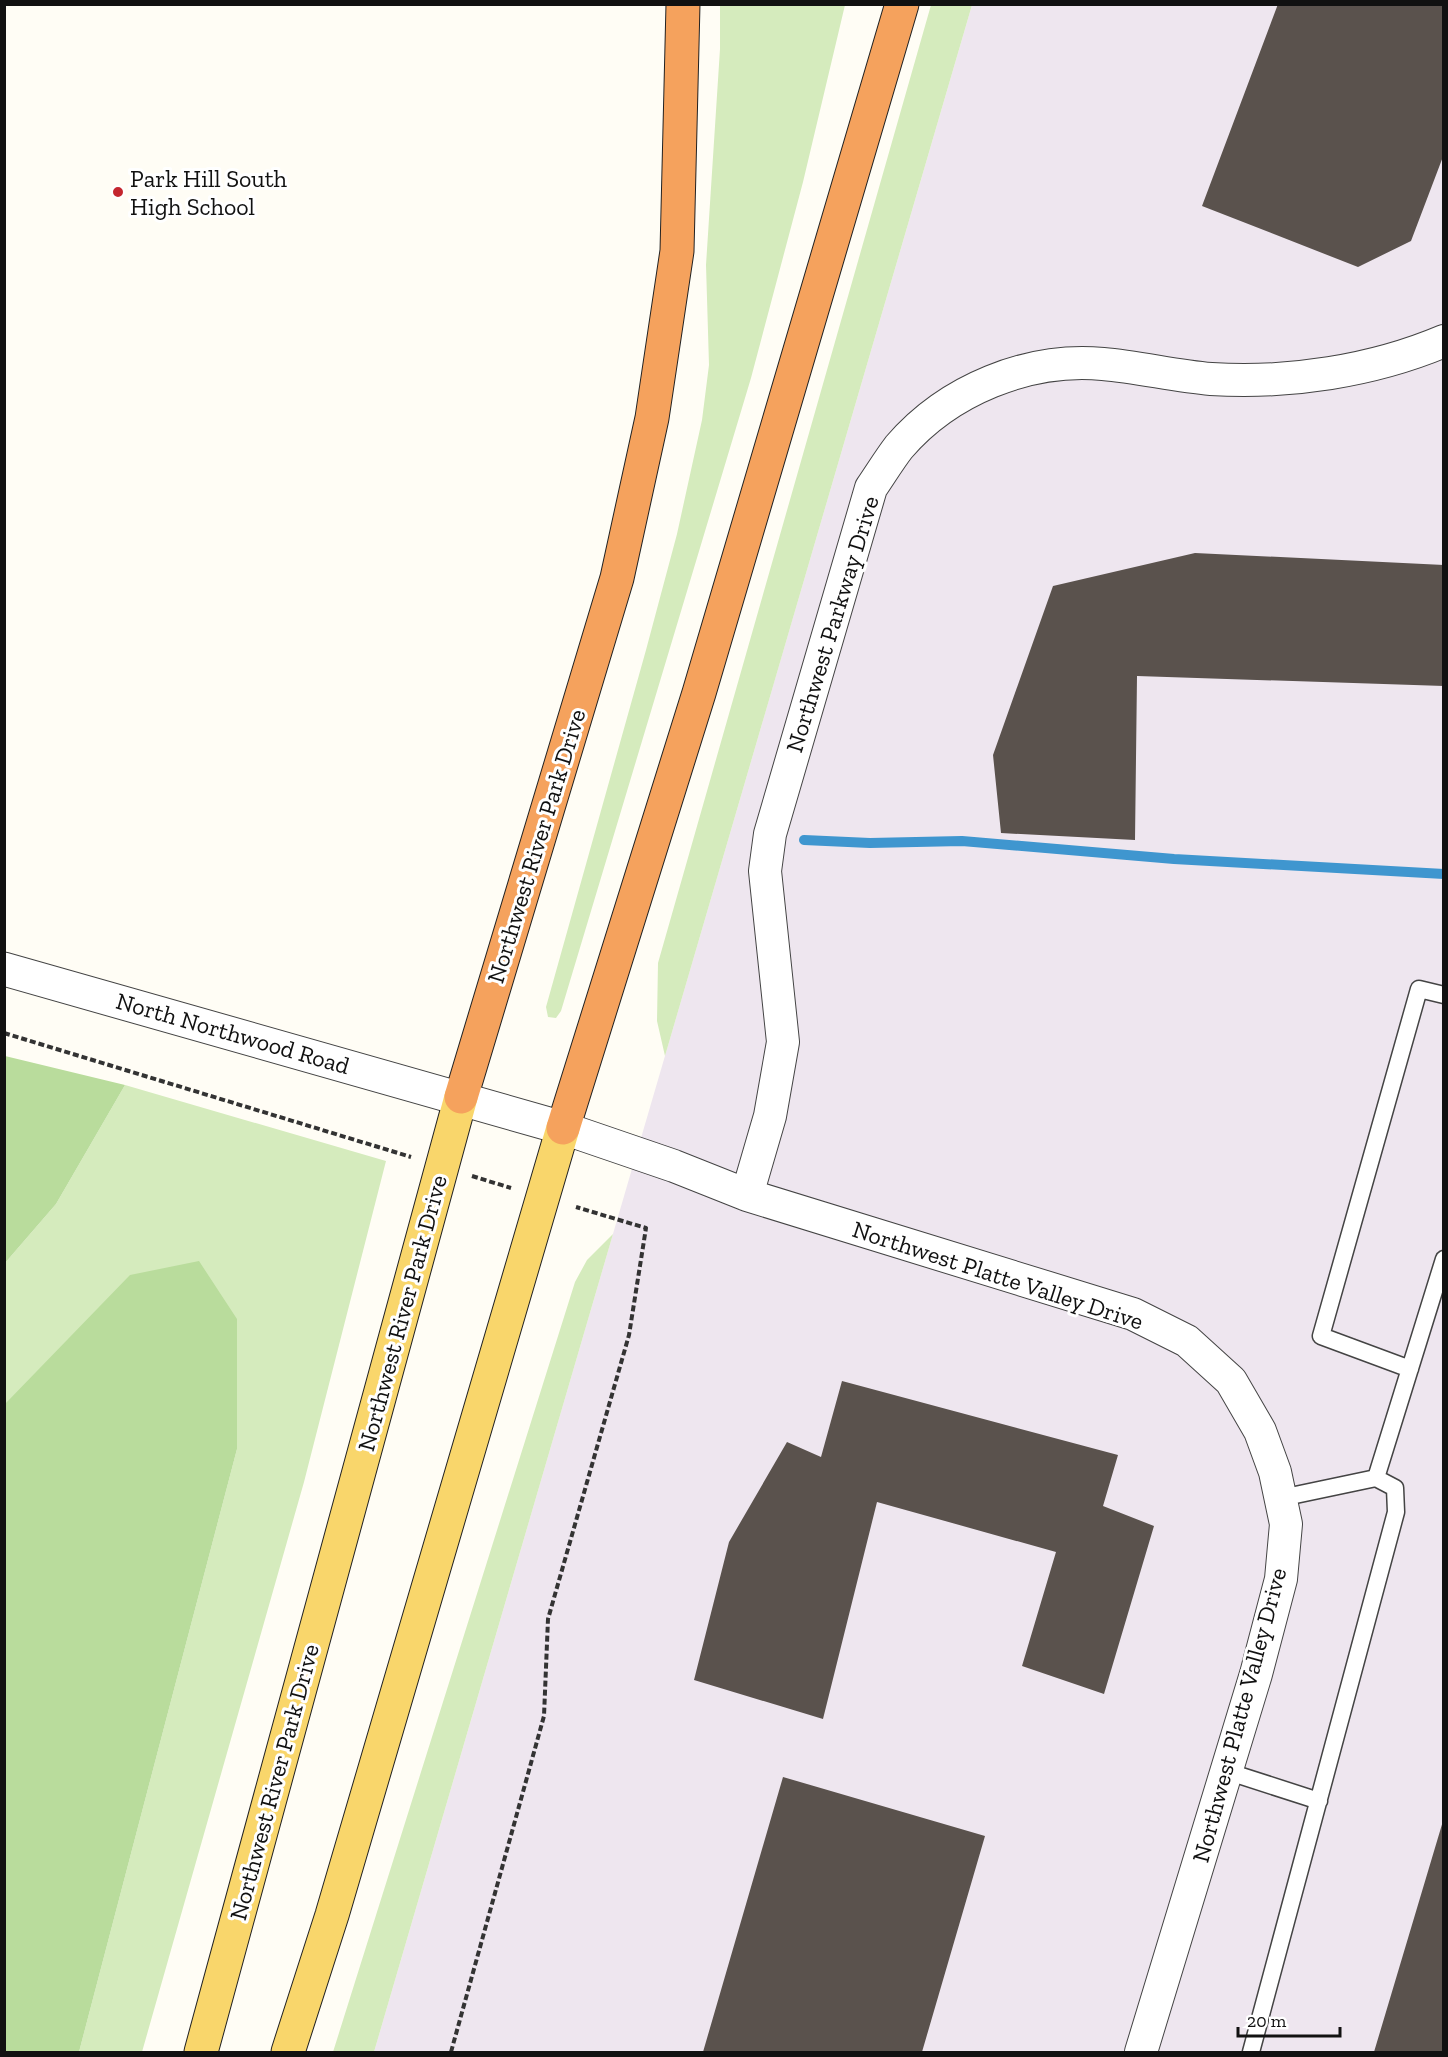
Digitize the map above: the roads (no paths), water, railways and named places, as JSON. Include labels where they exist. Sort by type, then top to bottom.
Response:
[{"type":"highway","name":"Northwest River Park Drive","points":[[461,1097],[617,578],[652,418],[677,251],[683,4]]},
{"type":"highway","points":[[871,105],[880,4]]},
{"type":"highway","points":[[563,1128],[699,693],[902,4]]},
{"type":"main road","name":"Northwest River Park Drive","points":[[201,2052],[461,1097]]},
{"type":"main road","points":[[288,2052],[335,1904],[563,1128]]},
{"type":"street","name":"Northwest Parkway Drive","points":[[747,1195],[770,1116],[783,1042],[765,871],[770,834],[871,488],[900,447],[936,413],[979,386],[1026,369],[1051,365],[1102,364],[1212,379],[1271,379],[1329,372],[1386,360],[1443,341]]},
{"type":"street","name":"North Northwood Road","points":[[4,969],[461,1097],[563,1128]]},
{"type":"street","name":"Northwest Platte Valley Drive","points":[[563,1128],[675,1166],[747,1195],[1133,1314],[1187,1341],[1231,1381],[1260,1431],[1281,1498],[1286,1524],[1281,1579],[1141,2052]]},
{"type":"lane","points":[[1410,1369],[1321,1336],[1419,989],[1443,995]]},
{"type":"lane","points":[[1376,1478],[1443,1259]]},
{"type":"lane","points":[[1251,2052],[1396,1512],[1395,1488],[1376,1478],[1281,1498]]},
{"type":"lane","points":[[1226,1771],[1319,1801]]},
{"type":"waterway","points":[[804,840],[870,843],[962,841],[1174,859],[1444,874]]},
{"type":"place","name":"Park Hill South High School","points":[[118,192]]}]
